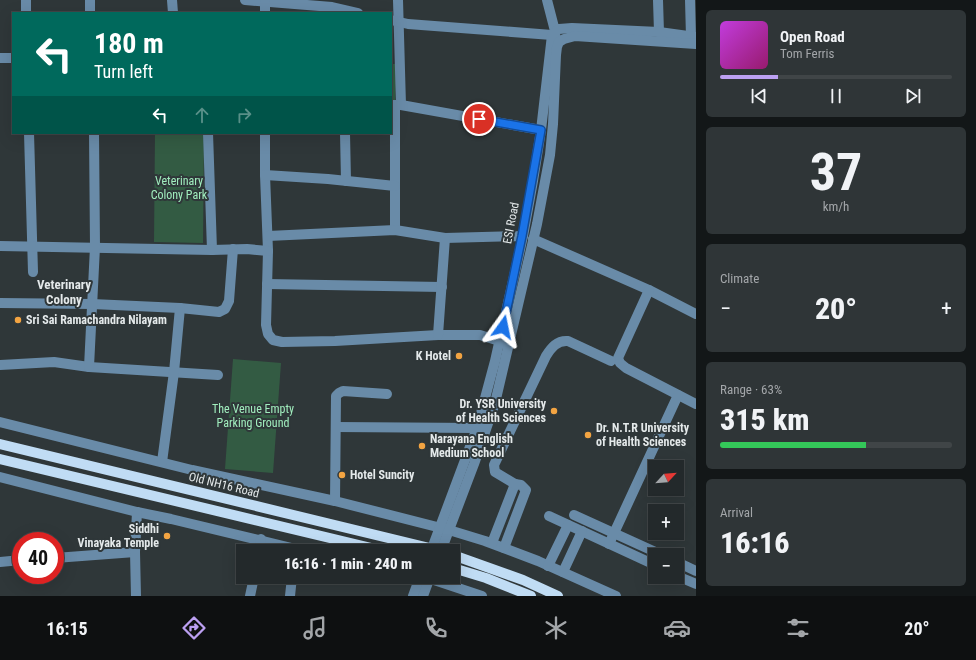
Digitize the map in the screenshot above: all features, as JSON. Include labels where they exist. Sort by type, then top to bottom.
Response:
[{"type":"main road","name":"Old NH16 Road","points":[[0,444],[412,544]]},
{"type":"main road","points":[[0,459],[355,544]]},
{"type":"main road","points":[[460,558],[523,580],[558,596]]},
{"type":"main road","points":[[460,570],[486,578],[531,596]]},
{"type":"street","points":[[26,0],[26,12]]},
{"type":"street","points":[[90,0],[90,12]]},
{"type":"street","points":[[172,0],[173,12]]},
{"type":"street","points":[[245,0],[332,7],[354,12]]},
{"type":"street","points":[[395,230],[395,21],[398,0]]},
{"type":"street","points":[[547,0],[556,36]]},
{"type":"street","points":[[658,0],[660,32]]},
{"type":"street","points":[[690,0],[694,39]]},
{"type":"street","points":[[265,12],[270,1]]},
{"type":"street","points":[[395,21],[408,24],[556,36],[564,39],[575,36],[694,39]]},
{"type":"street","points":[[556,36],[559,29],[572,28],[660,32],[694,39]]},
{"type":"street","name":"ESI Road","points":[[441,544],[450,530],[486,432],[495,403],[541,130],[550,44],[556,36]]},
{"type":"street","name":"ESI Road","points":[[438,544],[439,527],[477,428],[504,343],[533,239],[550,155],[553,124],[556,36]]},
{"type":"street","points":[[0,58],[12,58]]},
{"type":"street","points":[[396,105],[541,130]]},
{"type":"street","points":[[29,134],[33,272]]},
{"type":"street","points":[[88,367],[95,247],[94,134]]},
{"type":"street","points":[[208,134],[212,250]]},
{"type":"street","points":[[265,134],[265,176],[268,236],[266,324],[268,334],[274,340],[282,342],[334,341],[438,335],[480,335],[504,343]]},
{"type":"street","points":[[345,134],[346,181]]},
{"type":"street","points":[[265,176],[346,181],[395,186]]},
{"type":"street","points":[[268,236],[395,230],[445,238],[522,236]]},
{"type":"street","points":[[438,335],[445,238]]},
{"type":"street","points":[[533,239],[649,290],[696,314]]},
{"type":"street","points":[[0,246],[212,250],[247,249],[268,251]]},
{"type":"street","points":[[0,303],[92,304],[180,308],[219,312],[225,309],[229,301],[234,249]]},
{"type":"street","points":[[267,284],[442,287]]},
{"type":"street","points":[[649,290],[618,358],[620,363],[626,368],[696,404]]},
{"type":"street","points":[[162,462],[174,372],[180,308]]},
{"type":"street","points":[[504,548],[525,494],[524,487],[515,484],[497,474],[494,466],[550,350],[559,342],[568,341],[611,361]]},
{"type":"street","points":[[0,365],[54,362],[88,367],[218,375]]},
{"type":"street","points":[[336,502],[336,396],[339,393],[349,391],[387,394]]},
{"type":"street","points":[[609,544],[678,395]]},
{"type":"street","points":[[0,422],[192,470],[336,502],[450,530],[492,543],[563,572],[616,596]]},
{"type":"street","points":[[336,427],[477,428]]},
{"type":"street","points":[[0,477],[137,512],[275,544]]},
{"type":"street","points":[[492,543],[515,484]]},
{"type":"street","points":[[136,596],[135,552],[137,512]]},
{"type":"street","points":[[574,515],[648,549]]},
{"type":"street","points":[[549,516],[648,562]]},
{"type":"street","points":[[548,566],[568,525]]},
{"type":"street","points":[[563,572],[582,531]]},
{"type":"street","points":[[259,544],[260,540]]},
{"type":"street","points":[[64,557],[135,552]]},
{"type":"street","points":[[0,562],[12,561]]},
{"type":"street","points":[[684,565],[696,570]]},
{"type":"street","points":[[684,578],[696,582]]},
{"type":"street","points":[[250,596],[253,584]]},
{"type":"street","points":[[290,596],[291,584]]},
{"type":"street","points":[[413,596],[421,584]]},
{"type":"street","points":[[423,596],[425,584]]},
{"type":"street","points":[[447,584],[482,596]]},
{"type":"green space","points":[[392,64],[397,64],[395,103],[392,103]]},
{"type":"green space","name":"Veterinary Colony Park","points":[[155,134],[204,134],[203,243],[154,242]]},
{"type":"green space","name":"The Venue Empty Parking Ground","points":[[233,359],[281,363],[273,473],[225,469]]},
{"type":"place","name":"Sri Sai Ramachandra Nilayam","points":[[18,320]]},
{"type":"place","name":"K Hotel","points":[[459,356]]},
{"type":"place","name":"Dr. YSR University of Health Sciences","points":[[554,411]]},
{"type":"place","name":"Dr. N.T.R University of Health Sciences","points":[[588,435]]},
{"type":"place","name":"Narayana English Medium School","points":[[422,446]]},
{"type":"place","name":"Hotel Suncity","points":[[342,475]]},
{"type":"place","name":"Siddhi Vinayaka Temple","points":[[167,536]]},
{"type":"district","name":"Veterinary Colony","points":[[64,292]]},
{"type":"route","points":[[479,119],[541,130],[533,181],[503,327]]}]
